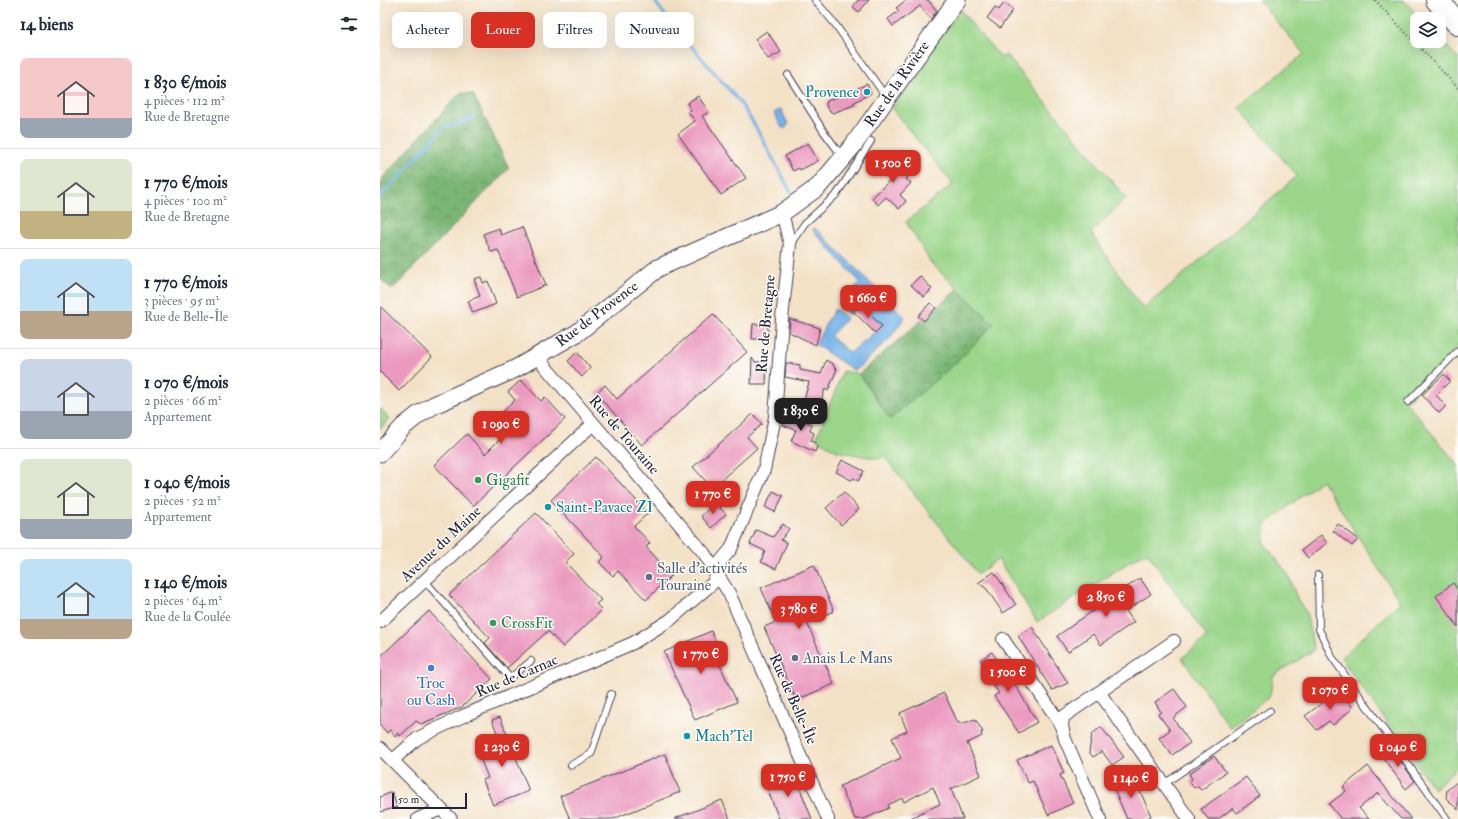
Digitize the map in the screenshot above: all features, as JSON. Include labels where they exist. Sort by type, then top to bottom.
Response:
[{"type":"highway","points":[[1437,0],[1458,24]]},
{"type":"street","name":"Rue de la Rivière","points":[[782,213],[818,187],[843,158],[957,0]]},
{"type":"street","name":"Rue de Bretagne","points":[[717,571],[720,562],[731,548],[764,470],[775,417],[782,319],[790,244],[782,213]]},
{"type":"street","name":"Rue de Provence","points":[[380,453],[403,427],[434,405],[537,357],[577,333],[658,268],[782,213]]},
{"type":"street","name":"Rue de Touraine","points":[[537,357],[704,553],[717,571]]},
{"type":"street","name":"Avenue du Maine","points":[[380,622],[593,424]]},
{"type":"street","name":"Rue de Carnac","points":[[393,760],[418,738],[463,716],[633,643],[670,620],[714,582],[717,571]]},
{"type":"street","name":"Rue de Belle-Île","points":[[717,571],[729,593],[828,819]]},
{"type":"street","points":[[1002,639],[1062,726]]},
{"type":"street","points":[[1100,819],[1065,739],[1062,726],[1063,717],[1174,641]]},
{"type":"street","points":[[1099,692],[1189,819]]},
{"type":"street","points":[[380,748],[451,819]]},
{"type":"street","points":[[418,819],[442,810]]},
{"type":"lane","points":[[815,0],[835,24],[887,98]]},
{"type":"lane","points":[[788,75],[824,132],[843,158]]},
{"type":"lane","points":[[790,244],[805,224],[837,194],[871,141]]},
{"type":"lane","points":[[1408,402],[1458,351]]},
{"type":"lane","points":[[1318,575],[1319,630],[1332,656],[1447,819]]},
{"type":"lane","points":[[424,581],[510,678],[531,661]]},
{"type":"lane","points":[[570,765],[591,754],[611,694]]},
{"type":"lane","points":[[1164,784],[1270,711]]},
{"type":"path","points":[[1375,0],[1458,88]]},
{"type":"green space","points":[[1259,0],[1404,0],[1415,12],[1410,12],[1410,48],[1446,48],[1446,45],[1458,58],[1458,346],[1406,402],[1458,465],[1458,766],[1434,789],[1341,658],[1400,602],[1322,480],[1266,524],[1264,543],[1288,574],[1298,601],[1306,612],[1314,650],[1273,676],[1270,696],[1230,728],[1182,658],[1207,637],[1148,553],[1137,557],[1037,622],[998,559],[978,574],[884,456],[879,459],[837,451],[816,439],[843,371],[859,374],[890,419],[994,324],[932,264],[906,222],[953,184],[892,109],[935,44],[960,10],[1001,58],[1006,55],[1126,198],[1091,233],[1143,309],[1297,176],[1239,107],[1304,54]]},
{"type":"green space","points":[[460,93],[473,94],[509,168],[392,290],[380,278],[380,181]]},
{"type":"green space","points":[[958,289],[994,324],[958,361],[890,419],[859,374]]},
{"type":"green space","points":[[380,408],[389,418],[380,429]]},
{"type":"water","points":[[781,109],[788,124],[786,128],[782,128],[774,113]]},
{"type":"water","points":[[814,227],[905,317],[890,338],[855,371],[816,345],[826,323],[835,309],[847,318],[830,336],[850,353],[882,326],[859,305],[849,315],[839,306],[860,282],[813,231]]},
{"type":"building","points":[[858,0],[869,0],[859,12],[853,7]]},
{"type":"building","points":[[906,0],[928,0],[937,11],[931,19],[920,6],[893,26],[888,19],[899,11],[896,8]]},
{"type":"building","points":[[1004,3],[1013,10],[1000,28],[987,18],[995,7],[999,10]]},
{"type":"building","points":[[767,31],[781,52],[768,59],[755,39]]},
{"type":"building","points":[[867,84],[871,93],[853,103],[854,105],[833,113],[828,110],[826,105],[827,101]]},
{"type":"building","points":[[698,96],[709,112],[702,116],[746,178],[721,195],[678,134],[695,121],[688,112],[691,110],[687,103]]},
{"type":"building","points":[[808,143],[818,161],[800,170],[799,168],[793,171],[785,156]]},
{"type":"building","points":[[888,155],[905,171],[904,173],[908,177],[906,179],[911,183],[900,195],[906,201],[899,209],[886,197],[878,205],[872,198],[893,177],[879,164]]},
{"type":"building","points":[[522,227],[546,285],[517,297],[498,250],[491,252],[483,234],[499,228],[501,235]]},
{"type":"building","points":[[920,276],[932,289],[924,297],[911,285]]},
{"type":"building","points":[[481,277],[483,283],[488,281],[496,304],[473,313],[468,301],[480,296],[474,279]]},
{"type":"building","points":[[930,303],[936,308],[924,321],[918,316]]},
{"type":"building","points":[[859,305],[882,326],[875,333],[853,311]]},
{"type":"building","points":[[380,306],[432,357],[399,391],[380,372]]},
{"type":"building","points":[[713,314],[747,352],[642,445],[596,393],[605,385],[617,399]]},
{"type":"building","points":[[790,319],[820,328],[816,345],[789,332]]},
{"type":"building","points":[[753,324],[768,325],[768,339],[752,339]]},
{"type":"building","points":[[577,352],[590,368],[582,377],[568,361]]},
{"type":"building","points":[[752,358],[755,362],[767,362],[766,384],[751,384]]},
{"type":"building","points":[[826,360],[837,369],[828,391],[825,389],[819,407],[803,404],[809,382],[785,377],[786,363],[800,365],[800,370],[821,374]]},
{"type":"building","points":[[1444,374],[1450,381],[1436,395],[1446,406],[1439,413],[1422,395]]},
{"type":"building","points":[[521,380],[541,401],[545,397],[565,419],[473,506],[434,465],[467,434],[485,454],[506,433],[494,420],[515,400],[508,392]]},
{"type":"building","points":[[753,414],[762,424],[747,437],[757,448],[712,488],[693,467]]},
{"type":"building","points":[[788,414],[812,424],[810,431],[814,433],[811,441],[818,444],[815,452],[791,441],[796,430],[783,425]]},
{"type":"building","points":[[596,457],[648,513],[634,526],[650,543],[646,547],[672,575],[646,600],[618,571],[613,576],[599,562],[604,557],[551,500]]},
{"type":"building","points":[[842,460],[864,471],[858,481],[854,478],[851,480],[836,472]]},
{"type":"building","points":[[773,491],[783,496],[775,512],[765,507]]},
{"type":"building","points":[[844,492],[859,509],[841,525],[826,508]]},
{"type":"building","points":[[715,503],[726,514],[711,528],[701,516]]},
{"type":"building","points":[[536,513],[574,554],[565,562],[601,600],[596,604],[602,610],[563,647],[548,631],[507,668],[485,643],[490,638],[449,595]]},
{"type":"building","points":[[783,524],[789,529],[781,540],[787,543],[776,569],[761,562],[765,551],[750,544],[756,530],[773,537]]},
{"type":"building","points":[[1338,524],[1358,539],[1352,546],[1333,531]]},
{"type":"building","points":[[1321,535],[1327,543],[1308,558],[1302,550]]},
{"type":"building","points":[[814,565],[834,611],[807,623],[834,684],[796,700],[764,627],[776,622],[761,588]]},
{"type":"building","points":[[994,572],[1016,605],[1003,613],[986,588],[978,583]]},
{"type":"building","points":[[1140,578],[1151,594],[1126,611],[1134,622],[1101,645],[1093,634],[1068,652],[1057,636]]},
{"type":"building","points":[[1453,583],[1458,590],[1458,627],[1436,596]]},
{"type":"building","name":"Troc ou Cash","points":[[429,611],[492,679],[462,707],[421,724],[416,721],[400,736],[398,733],[395,736],[390,730],[387,733],[380,725],[380,657]]},
{"type":"building","points":[[1032,627],[1068,683],[1052,690],[1018,636]]},
{"type":"building","points":[[711,631],[724,658],[718,661],[737,702],[695,720],[664,652]]},
{"type":"building","points":[[992,652],[1001,665],[1008,660],[1016,672],[1010,676],[1037,722],[1019,733],[994,696],[999,693],[985,674],[988,672],[980,660]]},
{"type":"building","points":[[1174,689],[1187,707],[1173,718],[1190,743],[1172,755],[1159,738],[1170,730],[1158,714],[1161,712],[1155,702]]},
{"type":"building","points":[[1339,690],[1353,708],[1333,725],[1329,721],[1317,730],[1305,716]]},
{"type":"building","points":[[944,693],[958,723],[964,723],[975,719],[983,732],[981,732],[982,736],[967,743],[981,775],[951,789],[963,819],[908,819],[940,804],[933,787],[904,802],[902,798],[888,805],[889,808],[864,819],[855,819],[840,786],[901,758],[892,738],[907,731],[900,713]]},
{"type":"building","points":[[500,717],[529,791],[493,805],[483,780],[488,778],[476,748],[499,738],[492,720]]},
{"type":"building","points":[[1101,727],[1124,757],[1112,765],[1102,751],[1093,757],[1089,752],[1092,734]]},
{"type":"building","points":[[1051,745],[1064,773],[1060,775],[1073,803],[1048,815],[1033,781],[1028,783],[1017,760]]},
{"type":"building","points":[[1391,748],[1415,781],[1406,789],[1381,755]]},
{"type":"building","points":[[665,754],[680,792],[613,819],[570,819],[560,796]]},
{"type":"building","points":[[1214,756],[1226,772],[1201,790],[1197,786],[1194,788],[1189,781],[1192,779],[1189,774]]},
{"type":"building","points":[[1368,766],[1411,819],[1401,819],[1378,793],[1359,808],[1369,819],[1341,819],[1329,804],[1346,791],[1343,787]]},
{"type":"building","points":[[793,771],[812,819],[779,819],[765,783]]},
{"type":"building","points":[[1133,775],[1151,816],[1145,819],[1127,819],[1112,784]]},
{"type":"building","points":[[1246,777],[1260,796],[1237,813],[1233,808],[1218,819],[1208,819],[1201,809]]},
{"type":"building","points":[[1458,781],[1458,810],[1446,798],[1447,790]]},
{"type":"building","points":[[392,792],[397,807],[380,812],[380,797]]},
{"type":"building","points":[[722,800],[730,819],[674,819]]},
{"type":"waterway","points":[[654,0],[686,44],[691,46],[739,101],[754,124],[791,192]]},
{"type":"waterway","points":[[380,197],[445,126],[453,126],[474,117]]},
{"type":"place","name":"Provence","points":[[867,92]]},
{"type":"place","name":"Gigafit","points":[[478,480]]},
{"type":"place","name":"Saint-Pavace ZI","points":[[548,507]]},
{"type":"place","name":"Salle d'activités Touraine","points":[[649,577]]},
{"type":"place","name":"CrossFit","points":[[493,623]]},
{"type":"place","name":"Anais Le Mans","points":[[795,658]]},
{"type":"place","name":"Troc ou Cash","points":[[431,668]]},
{"type":"place","name":"Mach’Tel","points":[[687,736]]}]
